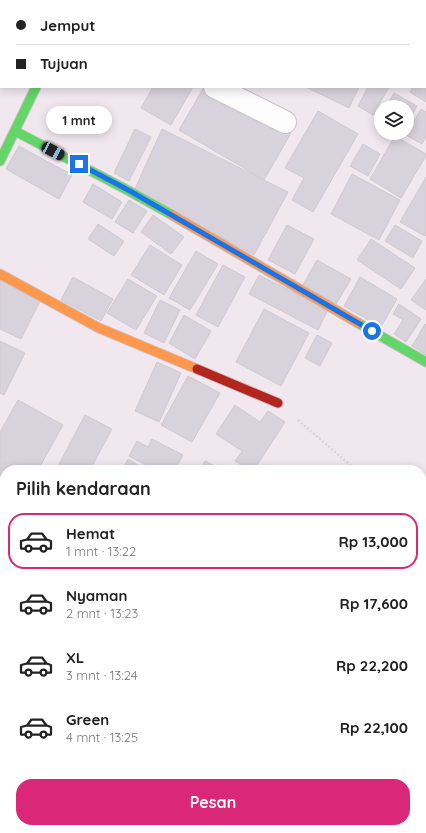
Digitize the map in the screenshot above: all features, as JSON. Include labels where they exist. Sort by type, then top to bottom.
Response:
[{"type":"street","points":[[217,88],[285,122]]},
{"type":"street","points":[[0,160],[15,131],[31,89]]},
{"type":"street","points":[[15,131],[130,191],[426,362]]},
{"type":"street","points":[[0,274],[99,328],[278,403]]},
{"type":"path","points":[[278,403],[350,465]]},
{"type":"building","points":[[152,88],[192,88],[171,125],[141,108]]},
{"type":"building","points":[[203,88],[213,88],[291,133],[264,180],[179,130]]},
{"type":"building","points":[[308,88],[359,88],[349,108]]},
{"type":"building","points":[[367,88],[388,88],[382,100],[374,100],[373,115],[358,106]]},
{"type":"building","points":[[412,88],[426,88],[426,102],[410,92]]},
{"type":"building","points":[[394,93],[406,100],[390,100]]},
{"type":"building","points":[[414,104],[417,106],[414,111]]},
{"type":"building","points":[[421,109],[426,112],[426,137],[422,144],[414,140],[414,121]]},
{"type":"building","points":[[318,111],[358,134],[313,212],[292,200],[304,178],[285,168]]},
{"type":"building","points":[[135,129],[151,137],[129,181],[114,173]]},
{"type":"building","points":[[162,129],[288,192],[254,255],[134,191]]},
{"type":"building","points":[[393,140],[402,140],[426,154],[401,198],[370,179]]},
{"type":"building","points":[[363,144],[380,154],[368,176],[350,166]]},
{"type":"building","points":[[19,146],[72,175],[59,199],[6,169]]},
{"type":"building","points":[[352,174],[400,200],[379,240],[331,214]]},
{"type":"building","points":[[426,177],[426,235],[425,236],[400,222]]},
{"type":"building","points":[[93,184],[122,202],[112,219],[83,202]]},
{"type":"building","points":[[129,200],[147,211],[133,233],[115,222]]},
{"type":"building","points":[[153,215],[184,237],[171,254],[141,232]]},
{"type":"building","points":[[98,224],[124,241],[114,256],[88,239]]},
{"type":"building","points":[[287,225],[314,239],[295,274],[268,260]]},
{"type":"building","points":[[395,225],[422,241],[413,258],[385,241]]},
{"type":"building","points":[[371,239],[415,268],[401,289],[357,260]]},
{"type":"building","points":[[150,245],[182,265],[164,295],[131,275]]},
{"type":"building","points":[[196,251],[218,264],[190,310],[169,298]]},
{"type":"building","points":[[317,260],[351,279],[336,304],[303,285]]},
{"type":"building","points":[[223,265],[245,277],[218,327],[196,315]]},
{"type":"building","points":[[259,275],[328,310],[318,330],[249,294]]},
{"type":"building","points":[[73,277],[113,299],[101,321],[61,300]]},
{"type":"building","points":[[360,277],[397,299],[381,327],[344,306]]},
{"type":"building","points":[[0,278],[41,299],[21,339],[0,329]]},
{"type":"building","points":[[128,279],[157,296],[136,330],[107,313]]},
{"type":"building","points":[[426,279],[426,310],[411,300]]},
{"type":"building","points":[[160,300],[180,310],[164,343],[144,333]]},
{"type":"building","points":[[399,304],[421,319],[406,342],[394,334],[403,320],[393,314]]},
{"type":"building","points":[[264,309],[309,333],[281,386],[236,362]]},
{"type":"building","points":[[184,315],[211,331],[195,359],[169,343]]},
{"type":"building","points":[[425,324],[426,325],[426,355],[412,346]]},
{"type":"building","points":[[317,335],[332,343],[320,366],[305,358]]},
{"type":"building","points":[[0,341],[25,353],[4,395],[0,393]]},
{"type":"building","points":[[157,362],[181,373],[159,422],[135,411]]},
{"type":"building","points":[[188,376],[220,393],[192,442],[161,425]]},
{"type":"building","points":[[18,400],[63,425],[41,465],[0,465],[0,432]]},
{"type":"building","points":[[235,405],[260,422],[268,411],[285,422],[257,465],[241,465],[235,461],[242,451],[216,434]]},
{"type":"building","points":[[85,415],[112,429],[93,465],[59,465]]},
{"type":"building","points":[[152,439],[183,455],[178,465],[146,465],[129,456],[137,441],[148,447]]},
{"type":"building","points":[[128,459],[138,465],[125,465]]},
{"type":"building","points":[[205,461],[213,465],[203,465]]},
{"type":"traffic: fast","points":[[0,161],[36,88]]},
{"type":"traffic: fast","points":[[15,131],[172,215]]},
{"type":"traffic: fast","points":[[358,323],[426,362]]},
{"type":"traffic: slow","points":[[172,215],[358,323]]},
{"type":"traffic: slow","points":[[0,274],[99,328],[197,369]]},
{"type":"traffic: jam","points":[[197,369],[278,403]]},
{"type":"route","points":[[79,164],[130,191],[372,331]]}]
